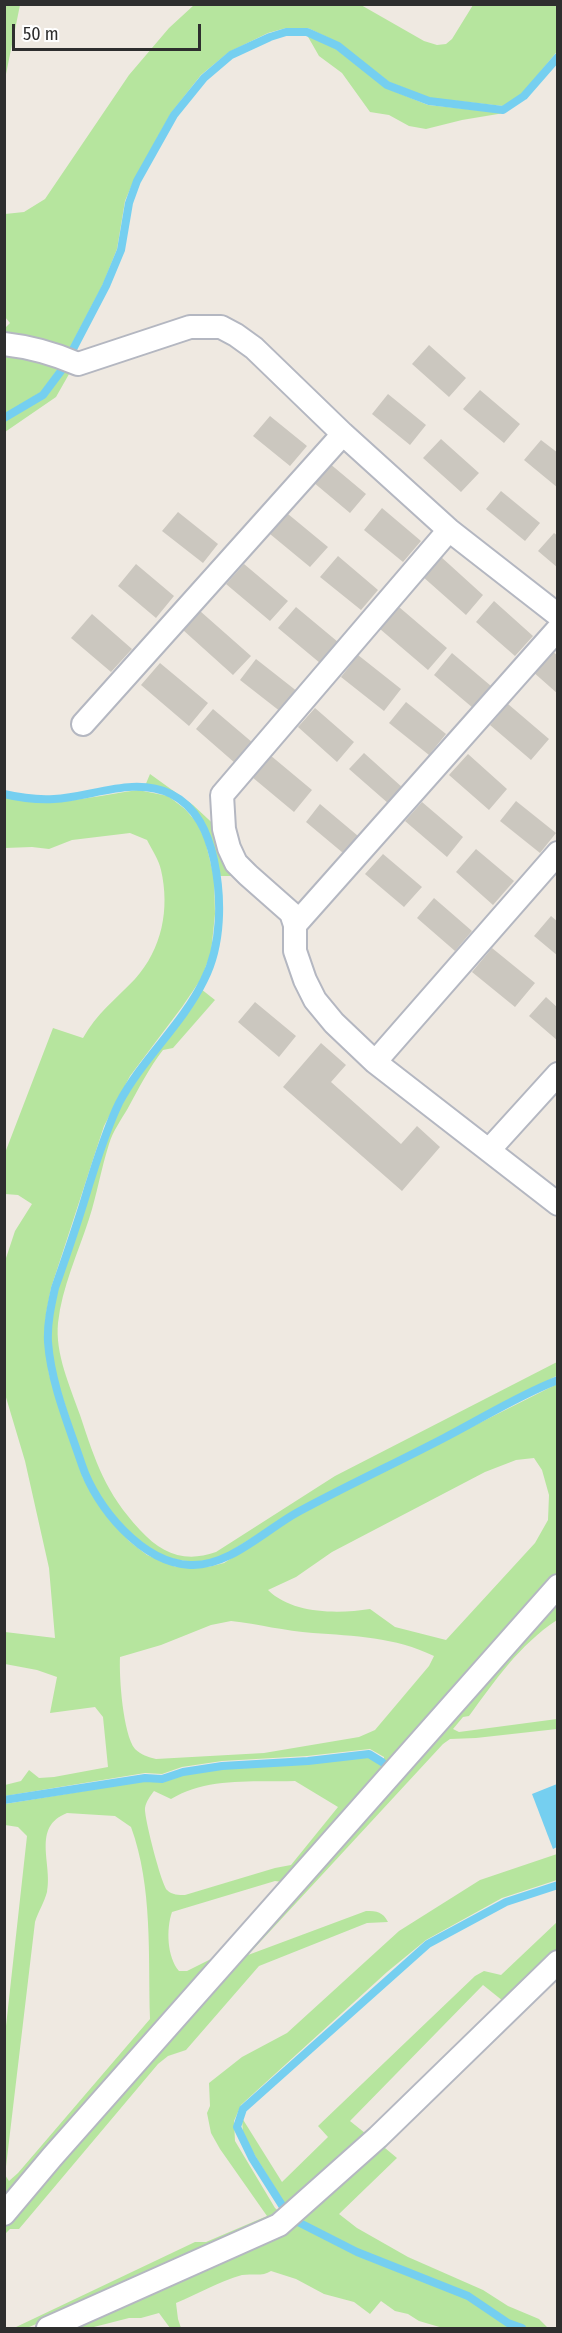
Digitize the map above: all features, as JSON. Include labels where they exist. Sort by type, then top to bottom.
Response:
[{"type":"street","points":[[4,344],[31,347],[54,353],[78,364],[190,327],[221,327],[255,348],[343,434],[449,530],[558,615]]},
{"type":"street","points":[[83,724],[343,434]]},
{"type":"street","points":[[449,530],[222,795],[224,829],[236,863],[291,913],[295,925],[295,951],[305,980],[315,1000],[334,1023],[375,1062],[558,1204]]},
{"type":"street","points":[[295,925],[558,629]]},
{"type":"street","points":[[375,1062],[558,854]]},
{"type":"street","points":[[489,1150],[558,1074]]},
{"type":"street","points":[[4,2214],[558,1586]]},
{"type":"street","points":[[48,2328],[279,2225],[378,2137],[558,1962]]},
{"type":"green space","points":[[4,5],[20,5],[5,79]]},
{"type":"green space","points":[[194,5],[361,5],[424,41],[437,45],[446,44],[452,39],[473,5],[557,5],[558,50],[522,94],[503,106],[430,98],[389,82],[339,43],[308,28],[286,28],[268,33],[229,52],[201,75],[171,113],[134,180],[125,201],[117,249],[103,284],[68,351],[5,336],[4,329],[10,323],[5,317],[5,214],[24,212],[45,199],[129,75],[169,28]]},
{"type":"green space","points":[[307,35],[336,49],[386,88],[428,105],[504,113],[426,129],[409,126],[389,115],[370,112],[342,73],[319,56]]},
{"type":"green space","points":[[5,348],[61,365],[41,392],[5,414]]},
{"type":"green space","points":[[68,364],[73,367],[56,397],[5,432],[5,421],[45,396]]},
{"type":"green space","points":[[150,774],[193,805],[222,832],[242,876],[220,876],[211,845],[198,816],[177,795],[163,789],[145,786]]},
{"type":"green space","points":[[138,790],[168,796],[185,809],[197,823],[205,840],[214,877],[215,914],[211,953],[201,979],[130,1076],[104,1126],[51,1288],[46,1314],[45,1342],[49,1374],[83,1478],[100,1506],[129,1541],[147,1555],[176,1567],[208,1567],[224,1563],[292,1519],[338,1494],[557,1384],[557,1575],[5,2208],[4,2044],[27,1836],[18,1827],[5,1825],[5,1804],[145,1781],[163,1782],[184,1775],[223,1769],[308,1764],[368,1757],[380,1764],[384,1763],[384,1757],[370,1749],[307,1756],[222,1761],[182,1767],[162,1774],[145,1773],[5,1796],[5,1785],[21,1781],[29,1770],[39,1778],[108,1767],[103,1717],[95,1707],[50,1713],[57,1677],[37,1670],[5,1664],[5,1632],[55,1638],[49,1568],[25,1461],[5,1394],[5,1261],[15,1231],[32,1204],[18,1195],[5,1194],[5,1153],[53,1028],[83,1038],[100,1014],[135,979],[152,955],[157,942],[162,928],[165,899],[159,862],[147,840],[130,833],[72,840],[49,849],[5,848],[5,797],[55,802]],"holes":[[[534,1458],[542,1470],[549,1495],[548,1520],[535,1543],[446,1640],[395,1627],[370,1609],[330,1612],[302,1608],[278,1598],[268,1590],[296,1577],[332,1552],[485,1472],[516,1460]],[[231,1621],[303,1632],[389,1641],[434,1656],[429,1666],[375,1730],[359,1737],[264,1753],[156,1759],[142,1754],[135,1749],[127,1731],[121,1691],[120,1657],[161,1645],[211,1625]],[[247,1781],[295,1781],[338,1807],[291,1865],[185,1895],[173,1894],[167,1890],[157,1863],[145,1814],[146,1804],[154,1791],[171,1799],[200,1787]],[[67,1813],[115,1816],[131,1827],[143,1873],[146,1898],[150,2019],[9,2181],[5,2175],[35,1922],[47,1892],[46,1837],[56,1819]],[[275,1881],[283,1882],[213,1958],[187,1971],[179,1971],[172,1958],[168,1934],[172,1912]]]},
{"type":"green space","points":[[201,989],[215,1000],[173,1048],[163,1050],[144,1078],[111,1139],[89,1219],[67,1283],[58,1323],[59,1346],[64,1370],[97,1462],[118,1503],[140,1530],[157,1545],[175,1554],[194,1557],[216,1552],[335,1476],[557,1362],[558,1375],[307,1504],[221,1557],[199,1561],[178,1560],[159,1554],[142,1544],[112,1515],[100,1497],[83,1464],[60,1389],[53,1361],[51,1335],[52,1315],[58,1288],[109,1128],[135,1079]]},
{"type":"green space","points":[[557,1592],[557,1620],[519,1652],[469,1716],[463,1717],[453,1729],[459,1732],[557,1719],[557,1729],[450,1739],[443,1744],[248,1955],[366,1911],[379,1913],[388,1922],[367,1923],[259,1966],[186,2050],[168,2056],[158,2064],[19,2229],[10,2229],[5,2234],[5,2226],[108,2104]]},
{"type":"green space","points":[[557,1854],[557,1880],[502,1898],[426,1940],[387,1972],[241,2105],[234,2121],[235,2141],[275,2208],[283,2215],[27,2328],[14,2328],[195,2242],[206,2242],[267,2216],[211,2133],[207,2113],[210,2106],[209,2083],[242,2057],[287,2033],[399,1931],[480,1880]]},
{"type":"green space","points":[[557,1922],[557,1950],[503,2001],[483,1985],[350,2121],[365,2133],[310,2193],[288,2209],[243,2136],[242,2118],[282,2182],[328,2137],[318,2126],[475,1976],[484,1971],[501,1975]]},
{"type":"green space","points":[[379,2143],[397,2158],[339,2214],[357,2228],[408,2257],[483,2290],[508,2306],[539,2319],[548,2328],[528,2328],[510,2321],[469,2294],[358,2249],[299,2219]]},
{"type":"green space","points":[[297,2223],[356,2254],[467,2298],[517,2328],[443,2328],[395,2311],[381,2301],[370,2314],[354,2302],[324,2294],[296,2279],[271,2271],[233,2278],[176,2303],[181,2328],[170,2328],[159,2313],[90,2328],[68,2328],[285,2233]]},
{"type":"water","points":[[557,1784],[557,1847],[553,1849],[532,1794]]},
{"type":"building","points":[[429,345],[466,378],[449,397],[412,364]]},
{"type":"building","points":[[480,390],[520,424],[504,443],[463,409]]},
{"type":"building","points":[[388,394],[426,425],[410,445],[372,414]]},
{"type":"building","points":[[270,416],[307,446],[290,466],[253,436]]},
{"type":"building","points":[[441,439],[479,473],[461,492],[423,458]]},
{"type":"building","points":[[541,440],[558,453],[558,488],[524,460]]},
{"type":"building","points":[[329,463],[366,494],[350,513],[313,482]]},
{"type":"building","points":[[501,491],[540,523],[525,541],[486,509]]},
{"type":"building","points":[[382,508],[421,541],[403,562],[364,530]]},
{"type":"building","points":[[178,512],[218,544],[203,563],[162,531]]},
{"type":"building","points":[[288,514],[328,547],[310,567],[270,534]]},
{"type":"building","points":[[554,533],[558,536],[558,568],[538,551]]},
{"type":"building","points":[[338,556],[378,590],[361,610],[320,577]]},
{"type":"building","points":[[440,556],[483,595],[466,615],[422,576]]},
{"type":"building","points":[[136,564],[174,596],[156,618],[118,586]]},
{"type":"building","points":[[244,564],[288,601],[270,621],[226,584]]},
{"type":"building","points":[[494,601],[533,636],[515,656],[476,622]]},
{"type":"building","points":[[296,607],[338,642],[320,663],[278,628]]},
{"type":"building","points":[[399,607],[447,648],[428,670],[380,629]]},
{"type":"building","points":[[200,611],[251,656],[233,675],[183,630]]},
{"type":"building","points":[[92,614],[132,649],[111,672],[71,638]]},
{"type":"building","points":[[551,650],[558,656],[558,694],[532,671]]},
{"type":"building","points":[[452,653],[491,686],[473,708],[434,675]]},
{"type":"building","points":[[358,655],[401,689],[384,711],[341,677]]},
{"type":"building","points":[[256,659],[298,692],[281,712],[240,680]]},
{"type":"building","points":[[160,663],[208,703],[189,726],[141,685]]},
{"type":"building","points":[[406,702],[446,734],[429,755],[389,723]]},
{"type":"building","points":[[508,704],[549,739],[531,760],[490,725]]},
{"type":"building","points":[[315,708],[354,742],[337,762],[298,727]]},
{"type":"building","points":[[213,709],[253,743],[235,763],[196,729]]},
{"type":"building","points":[[364,753],[403,788],[389,804],[349,769]]},
{"type":"building","points":[[468,754],[507,789],[489,810],[449,775]]},
{"type":"building","points":[[270,755],[312,790],[294,812],[252,777]]},
{"type":"building","points":[[516,801],[556,833],[540,853],[500,821]]},
{"type":"building","points":[[422,802],[463,837],[447,857],[405,821]]},
{"type":"building","points":[[320,804],[364,841],[349,858],[306,822]]},
{"type":"building","points":[[476,849],[514,881],[493,905],[456,872]]},
{"type":"building","points":[[383,854],[422,887],[404,907],[365,874]]},
{"type":"building","points":[[434,898],[472,931],[455,951],[417,918]]},
{"type":"building","points":[[551,916],[558,922],[558,956],[534,936]]},
{"type":"building","points":[[492,948],[535,983],[515,1007],[472,972]]},
{"type":"building","points":[[546,997],[558,1008],[558,1041],[529,1016]]},
{"type":"building","points":[[255,1002],[296,1036],[279,1057],[238,1022]]},
{"type":"building","points":[[321,1043],[346,1065],[331,1082],[401,1144],[417,1126],[440,1147],[402,1191],[283,1087]]},
{"type":"waterway","points":[[71,353],[106,286],[121,250],[129,203],[137,181],[174,115],[204,78],[231,55],[286,32],[307,32],[338,46],[387,85],[429,101],[503,110],[524,96],[558,57]]},
{"type":"waterway","points":[[4,418],[43,395],[64,367]]},
{"type":"waterway","points":[[4,794],[54,799],[128,787],[157,789],[171,794],[188,806],[200,822],[205,831],[217,875],[219,921],[210,966],[185,1012],[128,1087],[119,1103],[102,1144],[55,1288],[50,1315],[48,1335],[50,1358],[66,1420],[89,1481],[98,1498],[123,1530],[138,1544],[172,1562],[190,1565],[219,1560],[233,1554],[316,1502],[558,1380]]},
{"type":"waterway","points":[[4,1800],[145,1778],[162,1779],[183,1772],[222,1766],[308,1761],[369,1754],[382,1762]]},
{"type":"waterway","points":[[285,2210],[252,2158],[237,2127],[243,2109],[428,1944],[506,1902],[558,1885]]},
{"type":"waterway","points":[[298,2222],[357,2252],[468,2296],[508,2323],[522,2328]]}]
